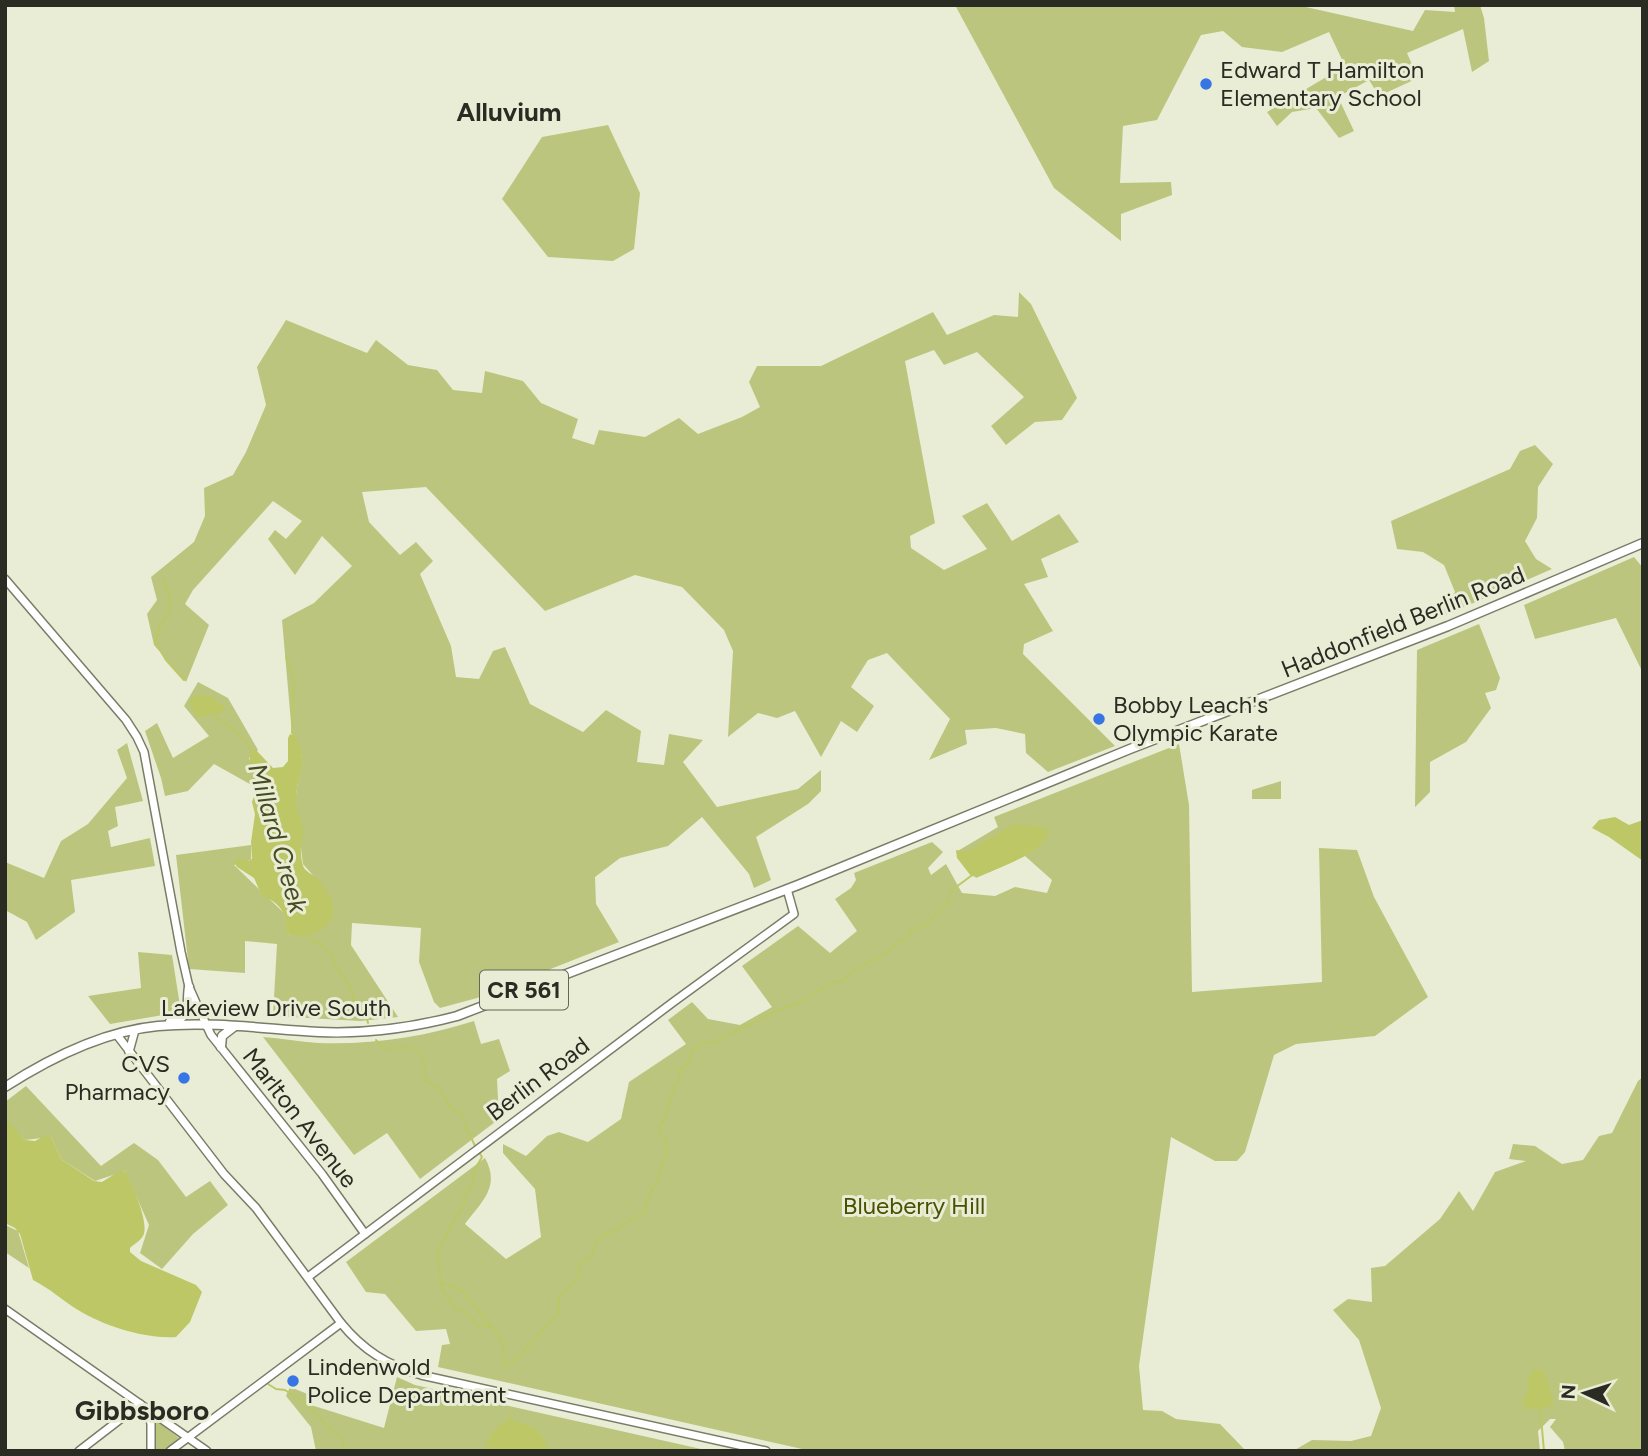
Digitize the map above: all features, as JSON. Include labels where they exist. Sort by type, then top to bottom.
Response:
[{"type":"main road","name":"Haddonfield Berlin Road","points":[[787,889],[1130,749],[1448,626],[1643,543]]},
{"type":"main road","name":"Lakeview Drive South","points":[[5,1087],[60,1055],[117,1035],[158,1026],[207,1024],[350,1032],[429,1024],[475,1010],[787,889]]},
{"type":"main road","points":[[158,1026],[183,1017],[188,1004],[189,987]]},
{"type":"main road","points":[[221,1047],[222,1037],[236,1026]]},
{"type":"street","name":"Marlton Avenue","points":[[5,579],[89,675],[137,737],[144,752],[189,987],[221,1047],[365,1234]]},
{"type":"street","name":"Berlin Road","points":[[308,1277],[794,914],[787,889]]},
{"type":"street","points":[[129,1052],[135,1030]]},
{"type":"street","points":[[117,1035],[223,1174],[256,1208],[341,1323],[366,1349],[402,1370],[766,1451]]},
{"type":"street","points":[[5,1309],[207,1451]]},
{"type":"street","points":[[170,1451],[341,1323]]},
{"type":"street","points":[[79,1451],[140,1404]]},
{"type":"street","points":[[148,1409],[151,1451]]},
{"type":"green space","points":[[955,5],[1297,5],[1413,31],[1425,10],[1455,12],[1454,5],[1480,5],[1489,61],[1472,72],[1463,29],[1407,53],[1418,78],[1379,96],[1369,80],[1338,97],[1354,131],[1339,138],[1316,108],[1292,112],[1277,126],[1267,112],[1345,66],[1329,32],[1282,52],[1242,47],[1223,31],[1201,35],[1157,120],[1123,126],[1120,183],[1171,182],[1172,195],[1121,214],[1121,241],[1054,188]]},
{"type":"green space","points":[[608,125],[640,193],[634,249],[613,261],[548,257],[502,199],[542,137]]},
{"type":"green space","points":[[1019,292],[1031,304],[1077,398],[1062,420],[1035,422],[1006,445],[991,426],[1024,397],[977,352],[944,365],[934,350],[905,361],[935,523],[910,536],[911,548],[944,570],[987,549],[962,516],[987,503],[1012,541],[1059,514],[1079,542],[1041,559],[1048,577],[1024,584],[1053,631],[1024,644],[1023,654],[1115,746],[1048,772],[1026,753],[1025,734],[996,728],[965,730],[967,744],[929,760],[950,719],[887,653],[868,660],[851,687],[874,706],[857,732],[841,721],[821,757],[795,711],[777,718],[758,713],[728,737],[733,651],[724,630],[682,587],[635,575],[545,611],[426,487],[362,492],[369,522],[400,555],[416,542],[433,561],[420,574],[451,646],[456,677],[479,679],[493,651],[505,647],[530,704],[583,732],[606,710],[641,731],[637,762],[664,765],[669,734],[703,740],[683,762],[717,807],[798,789],[821,770],[821,791],[808,804],[756,837],[771,880],[754,888],[749,874],[702,817],[668,846],[620,858],[595,877],[596,904],[619,942],[477,998],[440,1008],[434,1002],[419,962],[421,928],[352,923],[351,945],[398,1017],[360,1021],[273,1016],[277,944],[245,941],[245,973],[189,969],[176,855],[251,845],[251,860],[234,865],[285,914],[289,935],[325,889],[303,864],[295,801],[302,757],[292,734],[282,620],[314,603],[352,566],[322,536],[295,575],[268,539],[275,530],[286,539],[302,521],[273,501],[193,590],[185,604],[209,625],[186,682],[154,645],[147,614],[157,600],[151,577],[194,542],[205,516],[204,488],[233,475],[246,452],[266,405],[257,367],[286,320],[367,353],[376,340],[408,365],[437,370],[453,390],[482,393],[485,371],[523,381],[541,403],[578,419],[572,438],[594,445],[599,430],[645,437],[679,418],[698,434],[760,407],[749,382],[757,366],[821,366],[933,312],[947,335],[994,315],[1018,317]]},
{"type":"green space","points":[[1535,445],[1553,464],[1538,487],[1537,518],[1525,541],[1536,559],[1552,569],[1432,621],[1455,592],[1444,565],[1423,552],[1397,549],[1391,521],[1510,469],[1520,451]]},
{"type":"green space","points":[[1634,557],[1643,568],[1643,673],[1616,618],[1535,639],[1524,605]]},
{"type":"green space","points":[[1479,624],[1500,678],[1496,690],[1485,693],[1491,708],[1466,742],[1430,762],[1430,792],[1415,807],[1417,650]]},
{"type":"green space","points":[[198,682],[228,698],[258,750],[249,758],[257,788],[214,764],[188,791],[165,796],[145,731],[157,723],[173,758],[209,736],[184,706]]},
{"type":"green space","points":[[127,743],[143,801],[115,807],[118,826],[108,831],[111,847],[150,838],[155,866],[71,880],[75,912],[36,940],[27,922],[5,910],[5,862],[44,878],[61,841],[88,824],[127,778],[117,750]]},
{"type":"green space","name":"Blueberry Hill","points":[[1179,744],[1189,805],[1192,992],[1322,982],[1319,848],[1357,850],[1374,897],[1428,997],[1375,1036],[1296,1044],[1274,1055],[1245,1152],[1237,1161],[1215,1161],[1171,1137],[1139,1366],[1143,1410],[1162,1411],[1176,1419],[1220,1424],[1246,1451],[811,1451],[438,1367],[442,1345],[450,1344],[446,1329],[416,1331],[385,1294],[366,1292],[346,1262],[485,1158],[491,1177],[490,1186],[483,1201],[465,1224],[506,1259],[541,1237],[535,1189],[503,1153],[503,1144],[526,1156],[547,1136],[559,1132],[588,1142],[621,1119],[629,1082],[686,1044],[668,1020],[692,1002],[708,1019],[740,1025],[772,1007],[742,966],[798,926],[830,953],[857,931],[835,899],[851,888],[856,880],[854,873],[932,842],[943,852],[928,868],[931,875],[946,864],[962,893],[995,896],[1015,887],[1047,893],[1052,880],[1025,856],[976,878],[956,852],[998,827],[994,817]]},
{"type":"green space","points":[[1281,781],[1281,799],[1252,799],[1252,790]]},
{"type":"green space","points":[[138,952],[172,955],[181,1012],[110,1024],[88,996],[141,988]]},
{"type":"green space","points":[[474,1021],[481,1044],[499,1039],[510,1071],[497,1079],[499,1119],[420,1179],[387,1133],[354,1155],[263,1037],[318,1043],[358,1043],[417,1036]]},
{"type":"green space","points":[[1643,1077],[1643,1451],[1565,1451],[1563,1442],[1550,1427],[1556,1419],[1550,1419],[1538,1431],[1540,1451],[1293,1451],[1312,1440],[1351,1441],[1371,1436],[1381,1408],[1359,1340],[1333,1310],[1348,1299],[1372,1302],[1371,1268],[1385,1266],[1440,1219],[1459,1191],[1473,1211],[1495,1172],[1526,1161],[1509,1159],[1513,1144],[1535,1146],[1562,1164],[1583,1160],[1599,1136],[1612,1133],[1638,1081]]},
{"type":"green space","points":[[26,1086],[101,1166],[134,1143],[158,1160],[186,1197],[210,1181],[228,1205],[193,1234],[162,1269],[140,1253],[149,1225],[125,1171],[95,1181],[61,1159],[51,1137],[25,1140],[5,1120],[5,1102]]},
{"type":"green space","points":[[5,1225],[18,1231],[29,1268],[5,1252]]},
{"type":"green space","points":[[397,1377],[415,1385],[710,1451],[316,1451],[311,1427],[286,1396],[290,1387],[310,1395],[308,1404],[384,1428]]},
{"type":"green space","points":[[156,1420],[179,1438],[164,1451],[153,1451],[153,1421]]},
{"type":"water","points":[[194,696],[212,697],[224,706],[225,712],[197,717],[189,703]]},
{"type":"water","points":[[290,734],[296,736],[302,755],[296,803],[303,827],[302,862],[304,868],[317,878],[327,891],[333,907],[329,923],[312,934],[298,936],[286,933],[282,910],[262,896],[254,878],[234,862],[237,858],[249,861],[252,859],[251,842],[255,814],[252,802],[257,788],[249,763],[251,751],[256,750],[273,768],[283,767],[288,761]]},
{"type":"water","points":[[1615,817],[1629,825],[1643,820],[1643,861],[1592,828],[1599,820]]},
{"type":"water","points":[[1014,824],[1045,827],[1048,831],[1045,839],[1030,853],[978,877],[971,876],[957,858],[956,850],[967,852]]},
{"type":"water","points":[[5,1118],[25,1140],[35,1141],[44,1136],[51,1137],[61,1159],[94,1181],[102,1182],[121,1170],[126,1172],[139,1204],[145,1230],[139,1241],[130,1248],[130,1252],[141,1261],[196,1285],[202,1292],[190,1322],[176,1337],[138,1334],[100,1321],[78,1310],[33,1280],[20,1234],[5,1223]]},
{"type":"water","points":[[1535,1368],[1544,1371],[1554,1402],[1548,1408],[1527,1409],[1522,1404],[1529,1386],[1527,1379]]},
{"type":"water","points":[[508,1420],[534,1428],[543,1438],[548,1451],[485,1451],[493,1433]]},
{"type":"waterway","name":"Millard Creek","points":[[163,581],[170,595],[168,601],[171,607],[160,626],[156,643],[166,660],[184,680]]},
{"type":"waterway","points":[[286,657],[294,678],[292,733]]},
{"type":"waterway","name":"Millard Creek","points":[[212,713],[238,733],[252,751]]},
{"type":"waterway","points":[[441,1283],[460,1289],[495,1331],[503,1345],[505,1367],[513,1362],[558,1314],[559,1298],[579,1278],[579,1266],[591,1257],[597,1239],[644,1212],[651,1191],[659,1179],[662,1163],[667,1157],[666,1141],[659,1128],[680,1080],[678,1071],[688,1064],[693,1048],[704,1042],[712,1043],[778,1010],[797,1004],[833,982],[842,981],[849,974],[894,948],[898,941],[906,939],[912,929],[926,925],[948,902],[952,890],[971,876]]},
{"type":"waterway","name":"Millard Creek","points":[[307,933],[309,939],[320,943],[332,954],[334,963],[351,988],[355,1008],[366,1015],[368,1023]]},
{"type":"waterway","name":"Millard Creek","points":[[376,1040],[385,1049],[407,1047],[420,1054],[425,1061],[425,1079],[440,1091],[451,1109],[462,1114],[476,1148]]},
{"type":"waterway","name":"Millard Creek","points":[[479,1152],[482,1157],[475,1169],[470,1191],[463,1195],[465,1203],[448,1230],[438,1253],[441,1288],[456,1310],[465,1311],[478,1325],[491,1327]]},
{"type":"waterway","points":[[268,1384],[285,1390],[306,1404],[330,1429],[341,1436],[345,1451]]},
{"type":"waterway","points":[[1540,1406],[1544,1451]]},
{"type":"waterway","name":"Millard Creek","points":[[510,1415],[511,1422]]},
{"type":"place","name":"Edward T Hamilton Elementary School","points":[[1206,84]]},
{"type":"place","name":"Bobby Leach's Olympic Karate","points":[[1099,719]]},
{"type":"place","name":"CVS Pharmacy","points":[[184,1078]]},
{"type":"place","name":"Lindenwold Police Department","points":[[293,1381]]},
{"type":"district","name":"Alluvium","points":[[509,112]]},
{"type":"district","name":"Gibbsboro","points":[[142,1410]]}]
